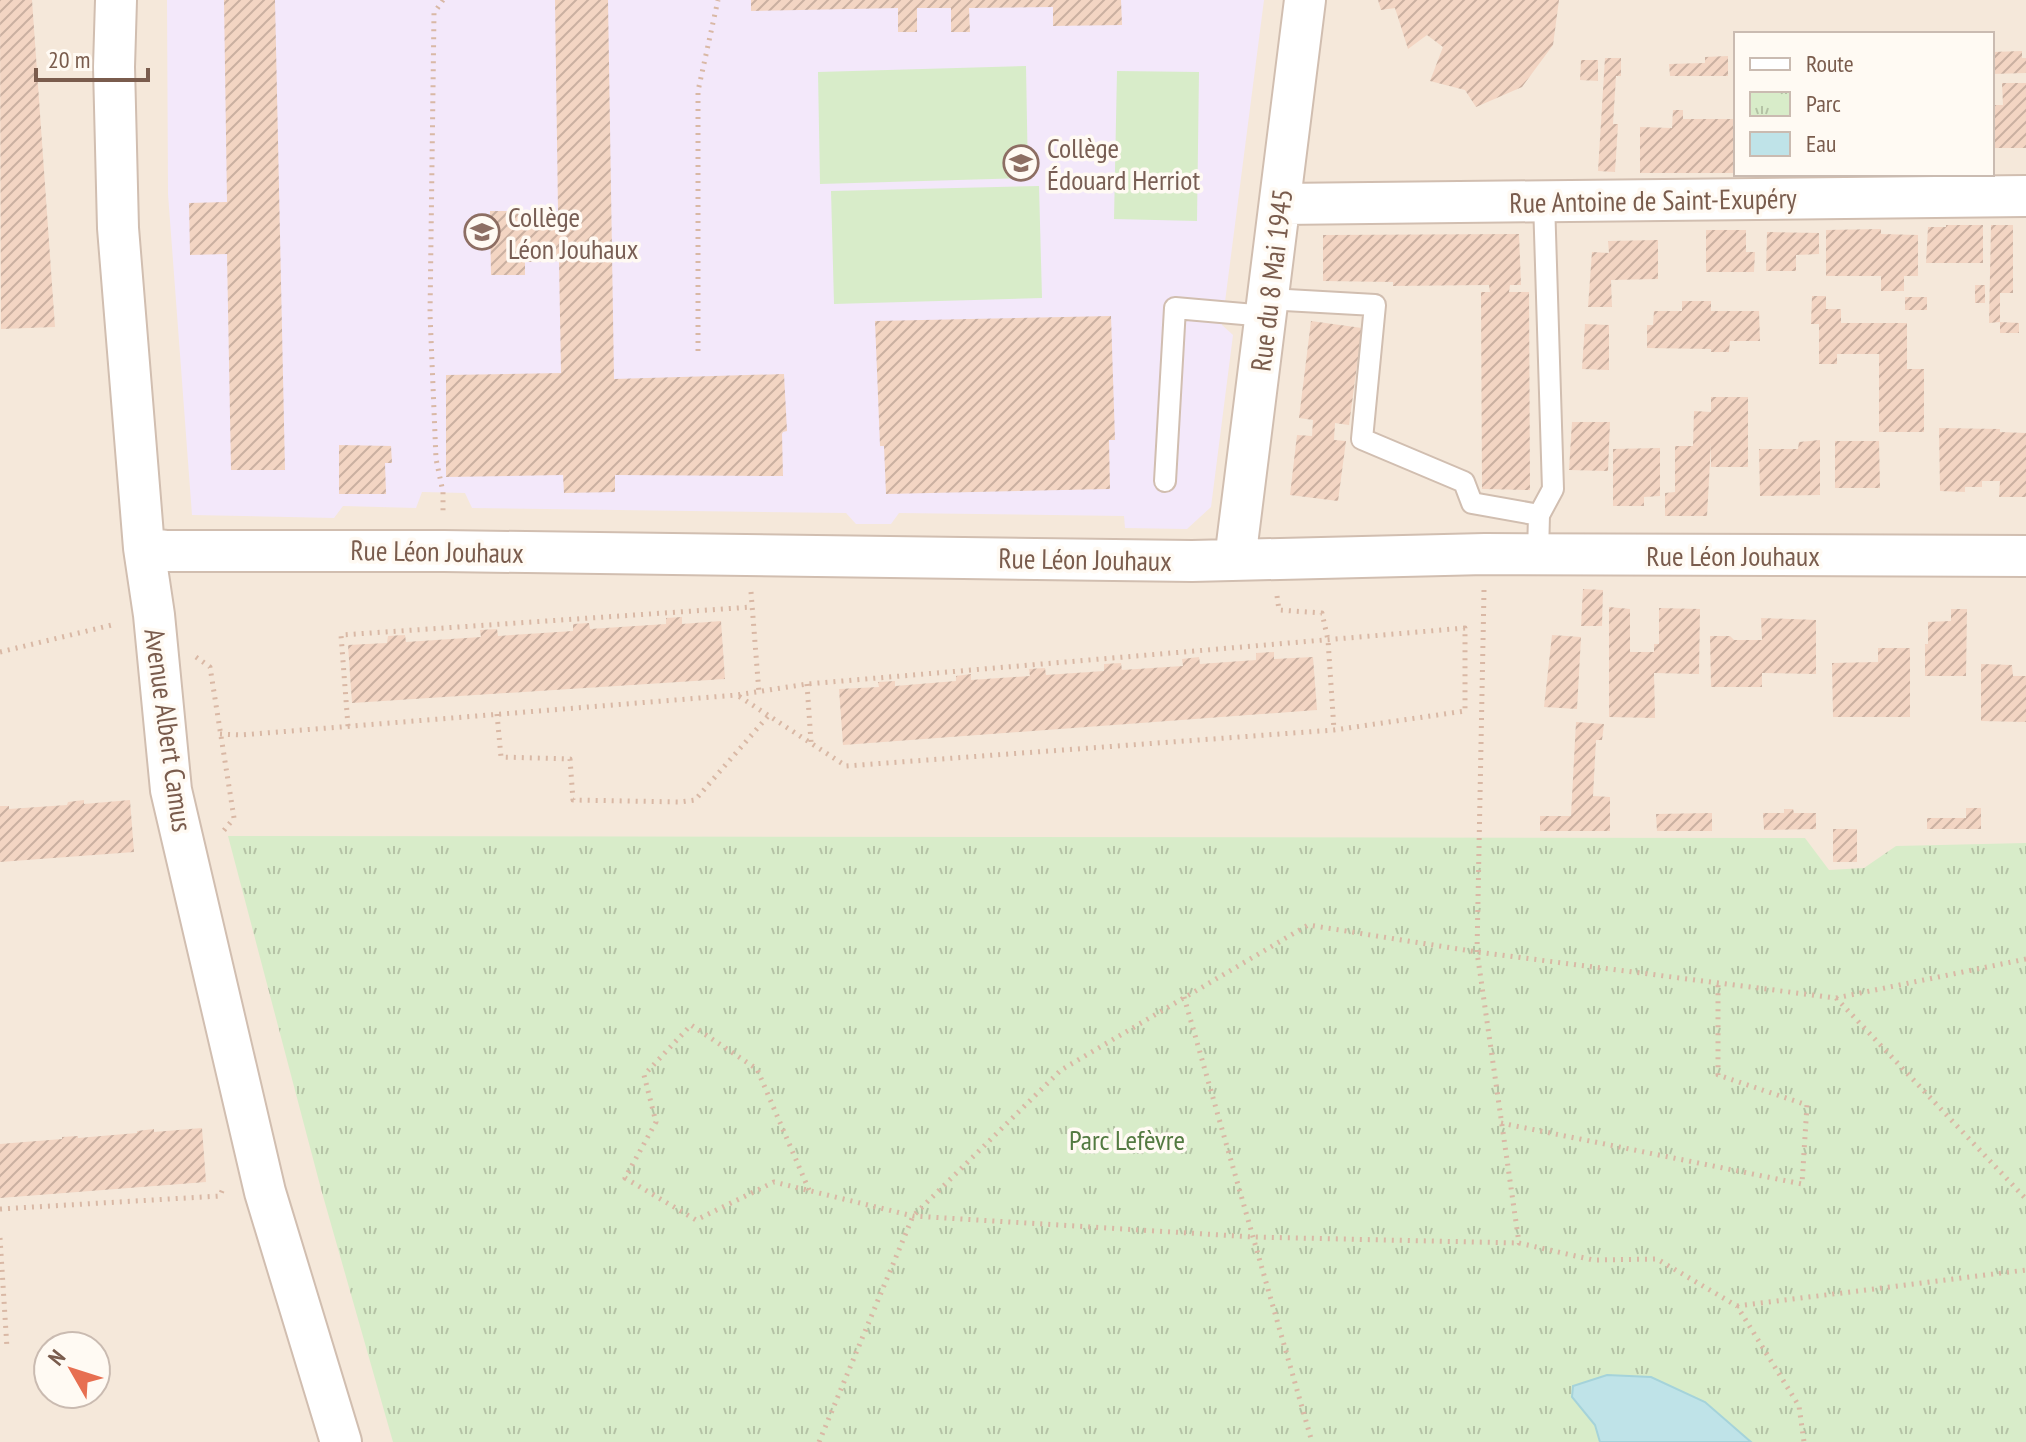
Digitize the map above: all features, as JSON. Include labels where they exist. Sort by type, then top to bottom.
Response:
[{"type":"street","name":"Avenue Albert Camus","points":[[116,0],[114,67],[118,228],[144,548],[154,615],[171,790],[269,1207],[341,1442]]},
{"type":"street","name":"Rue du 8 Mai 1945","points":[[1253,559],[1267,308],[1305,0]]},
{"type":"street","name":"Rue Antoine de Saint-Exupéry","points":[[1281,204],[2026,196]]},
{"type":"street","name":"Rue Léon Jouhaux","points":[[144,548],[167,551],[444,551],[1192,561],[1485,554],[2026,556]]},
{"type":"lane","points":[[1538,554],[1539,515],[1553,489],[1544,201]]},
{"type":"lane","points":[[1165,481],[1175,308],[1375,305],[1362,439],[1464,482],[1472,503],[1539,515]]},
{"type":"path","points":[[443,0],[434,13],[430,314],[436,459],[443,492],[444,551]]},
{"type":"path","points":[[698,351],[698,91],[718,0]]},
{"type":"path","points":[[1485,554],[1477,952],[1519,1243]]},
{"type":"path","points":[[1253,559],[1279,610],[1322,613],[1328,640],[1334,730]]},
{"type":"path","points":[[751,583],[759,693]]},
{"type":"path","points":[[348,726],[341,635],[752,607]]},
{"type":"path","points":[[0,652],[154,615]]},
{"type":"path","points":[[220,734],[241,735],[737,695],[807,684],[1465,628],[1465,711],[1334,730],[846,766],[737,695]]},
{"type":"path","points":[[188,652],[210,667],[234,818],[213,844]]},
{"type":"path","points":[[807,684],[811,743]]},
{"type":"path","points":[[497,714],[501,757],[570,759],[573,800],[680,802],[695,800],[769,715]]},
{"type":"path","points":[[819,1442],[913,1216],[1061,1070],[1308,925],[1477,952],[1836,998],[2026,959]]},
{"type":"path","points":[[1501,1123],[1802,1184],[1807,1105],[1718,1075],[1718,983]]},
{"type":"path","points":[[1184,997],[1312,1442]]},
{"type":"path","points":[[1836,998],[2026,1199]]},
{"type":"path","points":[[809,1190],[757,1069],[691,1025],[644,1075],[656,1122],[625,1178],[696,1220],[774,1182],[913,1216],[1253,1237],[1519,1243],[1593,1260],[1657,1259],[1737,1306],[1799,1406],[1804,1442]]},
{"type":"path","points":[[0,1209],[220,1196],[225,1183],[260,1172]]},
{"type":"path","points":[[0,1238],[7,1348]]},
{"type":"path","points":[[1737,1306],[2026,1270]]},
{"type":"shaded area","points":[[0,0],[2026,0],[2026,1442],[0,1442]]},
{"type":"shaded area","points":[[167,0],[1264,0],[1222,325],[1233,335],[1211,507],[1187,529],[1125,528],[1124,516],[899,513],[891,524],[856,524],[846,513],[472,508],[465,493],[422,492],[416,508],[343,506],[334,518],[192,515],[168,194]]},
{"type":"green space","points":[[1026,66],[1028,178],[820,184],[818,72]]},
{"type":"green space","points":[[1117,71],[1199,72],[1197,221],[1114,219]]},
{"type":"green space","points":[[1039,186],[1042,298],[834,304],[831,191]]},
{"type":"green space","name":"Parc Lefèvre","points":[[228,836],[1805,838],[1829,870],[1864,868],[1896,846],[2026,843],[2026,1442],[393,1442],[321,1189]]},
{"type":"water","points":[[1607,1375],[1651,1377],[1705,1402],[1751,1442],[1600,1442],[1595,1425],[1572,1397],[1573,1386]]},
{"type":"building","points":[[0,0],[32,0],[55,327],[1,329]]},
{"type":"building","points":[[224,0],[275,0],[285,470],[231,470],[227,254],[190,255],[189,203],[227,202]]},
{"type":"building","points":[[555,0],[608,0],[614,379],[784,374],[787,431],[782,434],[783,476],[615,475],[615,492],[564,493],[563,475],[446,477],[446,375],[561,373],[559,261],[525,262],[525,275],[491,275],[490,211],[558,211]]},
{"type":"building","points":[[751,0],[1121,0],[1122,25],[1053,26],[1053,7],[969,8],[970,32],[951,32],[951,8],[917,8],[917,32],[898,32],[898,8],[751,11]]},
{"type":"building","points":[[1378,0],[1559,0],[1553,45],[1522,87],[1476,107],[1465,90],[1430,81],[1443,47],[1427,35],[1408,49],[1395,8],[1381,10]]},
{"type":"building","points":[[2022,51],[2022,58],[2026,58],[2026,73],[1994,74],[1994,52]]},
{"type":"building","points":[[1728,56],[1728,76],[1670,76],[1669,64],[1705,63],[1705,57]]},
{"type":"building","points":[[1605,58],[1621,58],[1621,76],[1616,76],[1613,124],[1618,124],[1615,172],[1598,171]]},
{"type":"building","points":[[1581,60],[1598,60],[1598,81],[1580,80]]},
{"type":"building","points":[[2002,83],[2026,83],[2026,148],[1994,148],[1994,105],[2003,105]]},
{"type":"building","points":[[1673,110],[1683,110],[1683,119],[1734,119],[1734,173],[1640,173],[1640,127],[1672,128]]},
{"type":"building","points":[[1983,225],[1983,263],[1926,263],[1928,227]]},
{"type":"building","points":[[1991,225],[2013,225],[2013,293],[2000,293],[2000,322],[1989,323]]},
{"type":"building","points":[[1881,229],[1881,234],[1918,235],[1918,276],[1904,276],[1904,291],[1881,291],[1881,276],[1826,276],[1826,230]]},
{"type":"building","points":[[1706,230],[1746,230],[1746,252],[1755,252],[1754,272],[1706,272]]},
{"type":"building","points":[[1767,232],[1819,233],[1819,254],[1796,255],[1796,271],[1766,271]]},
{"type":"building","points":[[1519,234],[1521,285],[1510,285],[1509,292],[1529,292],[1530,490],[1482,489],[1481,292],[1490,292],[1489,285],[1393,286],[1393,282],[1323,281],[1323,235]]},
{"type":"building","points":[[1658,240],[1658,279],[1611,280],[1612,307],[1588,307],[1592,252],[1609,253],[1608,241]]},
{"type":"building","points":[[1975,285],[1985,285],[1985,303],[1975,303]]},
{"type":"building","points":[[1812,296],[1826,296],[1826,309],[1841,309],[1841,323],[1907,323],[1907,369],[1924,369],[1924,432],[1879,432],[1879,354],[1837,354],[1837,364],[1819,364],[1819,324],[1811,324]]},
{"type":"building","points":[[1905,297],[1927,297],[1927,310],[1905,310]]},
{"type":"building","points":[[1682,301],[1711,301],[1711,311],[1759,311],[1760,341],[1730,341],[1729,352],[1647,348],[1647,325],[1653,325],[1654,311],[1682,311]]},
{"type":"building","points":[[1111,316],[1115,440],[1109,440],[1110,489],[886,494],[884,446],[880,446],[875,321]]},
{"type":"building","points":[[1311,321],[1362,328],[1349,425],[1335,423],[1334,440],[1346,441],[1338,501],[1290,495],[1297,435],[1312,436],[1313,420],[1299,418]]},
{"type":"building","points":[[2000,322],[2019,323],[2019,333],[2000,333]]},
{"type":"building","points":[[1585,324],[1609,325],[1609,370],[1582,369]]},
{"type":"building","points":[[1711,397],[1748,397],[1748,467],[1711,467],[1711,443],[1707,516],[1665,516],[1665,493],[1675,492],[1675,446],[1693,446],[1694,411],[1711,412]]},
{"type":"building","points":[[1572,422],[1610,422],[1608,471],[1569,470]]},
{"type":"building","points":[[1939,428],[2000,429],[2000,432],[2026,433],[2026,497],[1999,497],[2000,481],[1982,481],[1982,487],[1965,487],[1965,492],[1940,491]]},
{"type":"building","points":[[1820,440],[1820,495],[1760,496],[1759,449],[1798,449],[1799,442]]},
{"type":"building","points":[[1835,441],[1879,441],[1880,488],[1835,488]]},
{"type":"building","points":[[339,445],[391,446],[392,463],[385,463],[386,494],[339,494]]},
{"type":"building","points":[[1660,448],[1660,496],[1644,497],[1644,506],[1613,506],[1613,449]]},
{"type":"building","points":[[1583,589],[1603,590],[1602,626],[1581,626]]},
{"type":"building","points":[[1609,607],[1630,609],[1630,652],[1654,652],[1654,644],[1659,644],[1659,608],[1700,609],[1699,674],[1654,673],[1655,718],[1609,717]]},
{"type":"building","points":[[1951,609],[1967,609],[1966,676],[1925,676],[1928,622],[1951,621]]},
{"type":"building","points":[[682,617],[682,624],[721,621],[725,679],[352,703],[348,645],[387,643],[388,636],[405,635],[406,642],[481,637],[480,630],[497,629],[498,636],[573,631],[573,624],[589,623],[590,629],[666,624],[666,618]]},
{"type":"building","points":[[1761,618],[1816,620],[1816,674],[1762,673],[1762,687],[1711,687],[1710,636],[1762,640]]},
{"type":"building","points":[[1552,635],[1581,637],[1577,709],[1544,707]]},
{"type":"building","points":[[1878,648],[1910,648],[1910,717],[1833,717],[1832,663],[1878,662]]},
{"type":"building","points":[[1274,652],[1274,659],[1313,657],[1317,710],[843,745],[839,689],[879,687],[878,682],[895,681],[895,686],[956,681],[956,676],[971,674],[971,680],[1030,676],[1029,669],[1045,668],[1046,675],[1104,671],[1104,664],[1121,663],[1122,670],[1183,666],[1182,659],[1199,657],[1200,664],[1256,660],[1256,653]]},
{"type":"building","points":[[1981,664],[2012,665],[2013,676],[2026,676],[2026,722],[1981,721]]},
{"type":"building","points":[[1576,722],[1604,724],[1602,740],[1596,740],[1593,796],[1610,797],[1610,831],[1540,831],[1540,816],[1571,816]]},
{"type":"building","points":[[84,800],[84,804],[130,800],[134,852],[0,862],[0,806],[9,806],[9,809],[67,805],[68,802]]},
{"type":"building","points":[[1966,808],[1981,808],[1981,829],[1927,829],[1927,818],[1966,818]]},
{"type":"building","points":[[1784,809],[1793,809],[1794,813],[1816,813],[1816,829],[1764,830],[1763,813],[1784,813]]},
{"type":"building","points":[[1712,813],[1712,831],[1657,831],[1656,814]]},
{"type":"building","points":[[1833,829],[1857,829],[1857,862],[1833,862]]},
{"type":"building","points":[[202,1128],[206,1182],[0,1198],[0,1144],[154,1129],[154,1132]]},
{"type":"place","name":"Collège Édouard Herriot","points":[[1021,163]]},
{"type":"place","name":"Collège Léon Jouhaux","points":[[482,232]]}]
